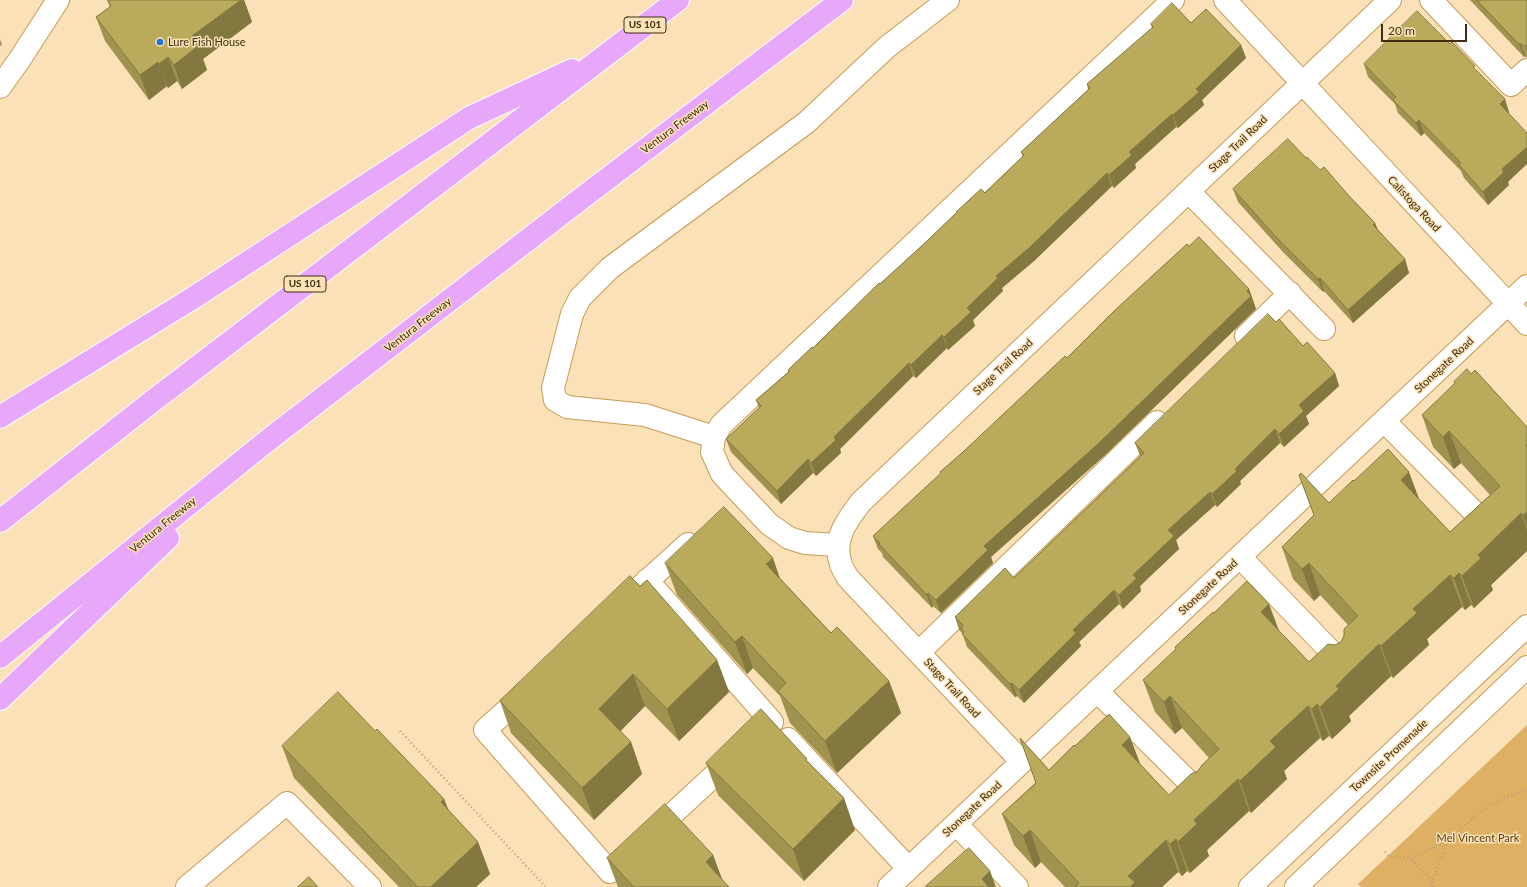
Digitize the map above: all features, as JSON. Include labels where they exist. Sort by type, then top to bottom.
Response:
[{"type":"highway","name":"US 101","points":[[0,521],[154,400],[678,0]]},
{"type":"highway","name":"Ventura Freeway","points":[[0,657],[267,441],[576,202],[842,0]]},
{"type":"highway","points":[[0,417],[193,298],[469,118],[613,50]]},
{"type":"highway","points":[[0,699],[267,441]]},
{"type":"street","points":[[714,437],[645,415],[567,407],[555,400],[553,388],[572,314],[580,298],[610,268],[807,122],[887,47],[948,0]]},
{"type":"street","points":[[837,545],[805,543],[794,540],[769,524],[722,474],[712,452],[714,437],[721,425],[1173,0]]},
{"type":"street","name":"Calistoga Road","points":[[1225,0],[1527,324]]},
{"type":"street","name":"Stage Trail Road","points":[[1022,762],[848,578],[840,564],[837,545],[845,523],[861,502],[1390,0]]},
{"type":"street","points":[[1431,0],[1511,85],[1527,70]]},
{"type":"street","points":[[0,87],[20,59],[54,1]]},
{"type":"street","points":[[1189,192],[1324,329]]},
{"type":"street","name":"Stonegate Road","points":[[889,887],[1527,286]]},
{"type":"street","points":[[1233,349],[1290,293]]},
{"type":"street","points":[[919,652],[1170,409]]},
{"type":"street","points":[[1384,421],[1483,521]]},
{"type":"street","points":[[612,612],[700,532]]},
{"type":"street","points":[[1240,557],[1344,664]]},
{"type":"street","points":[[647,580],[772,722],[908,868]]},
{"type":"street","name":"Townsite Promenade","points":[[1250,887],[1527,626]]},
{"type":"street","points":[[1296,887],[1527,667]]},
{"type":"street","points":[[543,677],[485,730],[610,872],[772,722]]},
{"type":"street","points":[[1097,691],[1201,794]]},
{"type":"street","points":[[187,887],[288,803],[370,887]]},
{"type":"street","points":[[956,824],[1017,887]]},
{"type":"path","points":[[400,731],[546,887]]},
{"type":"path","points":[[1385,852],[1389,856],[1410,858],[1448,841],[1477,814],[1502,799],[1527,790]]},
{"type":"path","points":[[1433,887],[1432,881],[1448,841]]},
{"type":"path","points":[[1410,858],[1432,881]]},
{"type":"green space","name":"Mel Vincent Park","points":[[1527,725],[1527,887],[1361,887],[1358,884]]},
{"type":"building","points":[[241,0],[192,36],[198,46],[174,65],[168,57],[159,64],[158,62],[140,75],[96,17],[111,6],[108,1]]},
{"type":"building","points":[[1477,0],[1527,0],[1527,46],[1521,45],[1520,43],[1519,44]]},
{"type":"building","points":[[1172,3],[1191,23],[1206,9],[1241,45],[1196,89],[1199,92],[1129,152],[1132,155],[1109,175],[1107,173],[1029,248],[996,276],[998,278],[967,308],[971,312],[944,337],[942,335],[911,365],[909,363],[834,437],[836,440],[811,463],[808,459],[777,491],[726,439],[761,406],[756,400],[789,372],[788,370],[812,347],[813,348],[879,283],[880,284],[926,242],[981,189],[985,193],[1024,155],[1021,152],[1090,88],[1087,84],[1153,27],[1151,24]]},
{"type":"building","points":[[1417,11],[1450,44],[1452,42],[1475,66],[1473,67],[1505,99],[1500,104],[1527,133],[1527,147],[1502,169],[1504,172],[1483,192],[1459,165],[1461,163],[1419,120],[1416,123],[1393,100],[1396,97],[1364,64]]},
{"type":"building","points":[[1288,139],[1320,170],[1324,167],[1375,223],[1373,225],[1405,259],[1348,310],[1320,278],[1318,279],[1277,238],[1233,189]]},
{"type":"building","points":[[1199,237],[1249,289],[1247,291],[1251,296],[1099,443],[984,546],[988,550],[936,600],[928,593],[927,595],[873,536],[1065,356],[1067,358],[1114,311],[1187,244],[1189,246]]},
{"type":"building","points":[[1268,314],[1276,322],[1279,319],[1303,346],[1307,342],[1335,373],[1299,405],[1304,411],[1279,434],[1275,429],[1235,469],[1237,471],[1212,494],[1210,492],[1168,530],[1174,536],[1133,575],[1137,578],[1119,595],[1114,590],[1073,630],[1076,633],[1019,690],[1012,683],[1010,684],[962,634],[964,632],[961,628],[963,625],[955,617],[1005,568],[1014,578],[1144,453],[1135,443]]},
{"type":"building","points":[[1467,369],[1471,374],[1475,370],[1527,427],[1527,512],[1523,515],[1521,513],[1478,555],[1481,558],[1462,576],[1459,573],[1454,578],[1450,575],[1413,609],[1417,613],[1381,646],[1379,644],[1347,675],[1336,686],[1339,689],[1320,707],[1317,704],[1312,709],[1308,706],[1270,741],[1276,747],[1240,781],[1238,779],[1194,820],[1197,824],[1178,842],[1176,839],[1170,844],[1166,840],[1128,876],[1135,882],[1130,887],[1075,887],[1079,883],[1030,830],[1023,836],[1002,814],[1036,783],[1020,738],[1049,770],[1074,745],[1075,746],[1109,714],[1130,737],[1122,745],[1169,795],[1191,774],[1198,771],[1202,765],[1219,749],[1170,696],[1164,702],[1143,680],[1176,649],[1175,647],[1213,612],[1214,613],[1247,581],[1269,604],[1261,612],[1309,662],[1328,644],[1335,645],[1341,642],[1344,636],[1344,629],[1358,616],[1309,563],[1302,569],[1282,547],[1314,515],[1299,475],[1301,473],[1329,503],[1388,449],[1409,472],[1401,480],[1450,532],[1500,486],[1449,431],[1443,437],[1422,415],[1455,383],[1454,382]]},
{"type":"building","points":[[724,507],[773,558],[766,564],[831,633],[837,627],[889,681],[825,741],[778,691],[786,683],[742,636],[735,642],[665,563]]},
{"type":"building","points":[[630,576],[640,586],[647,580],[717,660],[667,709],[633,674],[599,709],[631,742],[582,788],[500,701]]},
{"type":"building","points":[[338,692],[375,731],[377,729],[444,799],[441,802],[478,842],[431,887],[418,887],[282,746]]},
{"type":"building","points":[[761,709],[807,759],[806,760],[844,798],[793,849],[706,763]]},
{"type":"building","points":[[665,804],[713,855],[706,862],[729,887],[634,887],[607,858]]},
{"type":"building","points":[[969,848],[990,871],[982,879],[989,887],[925,887]]},
{"type":"building","points":[[309,877],[318,887],[298,887]]},
{"type":"place","name":"Lure Fish House","points":[[160,42]]}]
